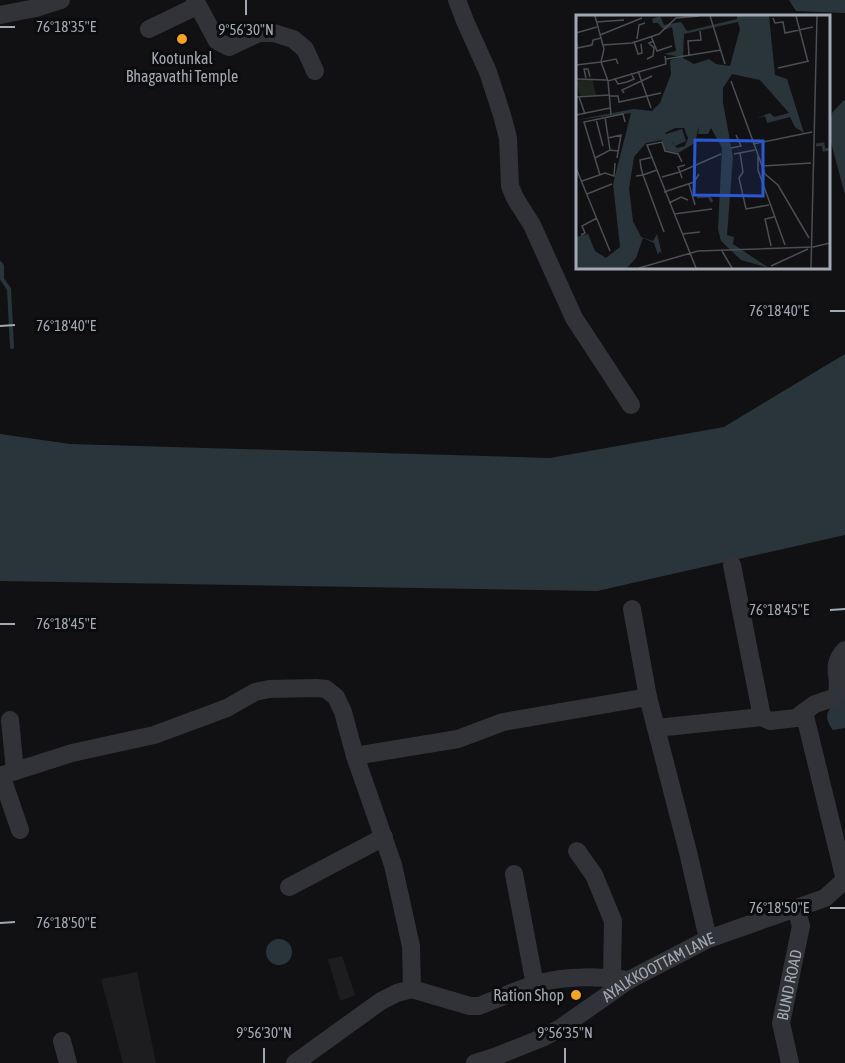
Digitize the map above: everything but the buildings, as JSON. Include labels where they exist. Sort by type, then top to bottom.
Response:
[{"type":"street","points":[[0,15],[61,0]]},
{"type":"street","points":[[457,0],[488,72],[502,115],[508,138],[510,186],[515,198],[532,225],[574,318],[631,405]]},
{"type":"street","points":[[149,28],[196,3],[217,41],[229,47],[259,33],[274,33],[293,39],[305,49],[315,71]]},
{"type":"street","points":[[732,565],[762,717]]},
{"type":"street","points":[[632,609],[648,697],[708,939]]},
{"type":"street","points":[[656,728],[762,717],[770,721],[796,718],[815,704],[836,697],[839,689],[836,660],[845,650]]},
{"type":"street","points":[[5,774],[72,753],[154,735],[227,708],[255,692],[269,689],[326,689],[336,697],[343,712],[393,865],[411,946],[412,989]]},
{"type":"street","points":[[356,756],[458,739],[503,722],[648,697]]},
{"type":"street","points":[[804,712],[845,880]]},
{"type":"street","points":[[10,720],[5,774],[20,830]]},
{"type":"street","points":[[289,886],[384,837]]},
{"type":"street","points":[[295,1063],[381,1001],[412,989],[470,1006],[478,1006],[535,985],[556,980],[591,977],[620,979],[613,921],[594,875],[577,851]]},
{"type":"street","points":[[514,874],[535,985]]},
{"type":"street","name":"AYALKKOOTTAM LANE","points":[[475,1063],[519,1056],[542,1038],[559,1029],[620,979],[708,939],[825,898],[845,880]]},
{"type":"street","name":"BUND ROAD","points":[[790,1063],[781,1023],[801,926],[796,908]]},
{"type":"street","points":[[62,1041],[68,1063]]},
{"type":"shaded area","points":[[789,0],[845,0],[845,13],[796,11]]},
{"type":"shaded area","points":[[845,100],[845,195],[830,139],[832,113]]},
{"type":"shaded area","points":[[845,354],[845,535],[597,591],[0,581],[0,434],[70,444],[550,458],[724,427]]},
{"type":"shaded area","points":[[845,697],[845,728],[833,730],[827,714]]},
{"type":"shaded area","points":[[279,939],[289,942],[292,952],[289,962],[279,965],[269,962],[266,952],[269,942]]},
{"type":"shaded area","points":[[342,956],[355,995],[340,1001],[328,959]]},
{"type":"shaded area","points":[[137,972],[156,1063],[123,1063],[101,979]]},
{"type":"waterway","points":[[0,263],[2,279],[9,289],[12,347]]},
{"type":"place","name":"Kootunkal Bhagavathi Temple","points":[[182,39]]},
{"type":"place","name":"Ration Shop","points":[[576,995]]}]
